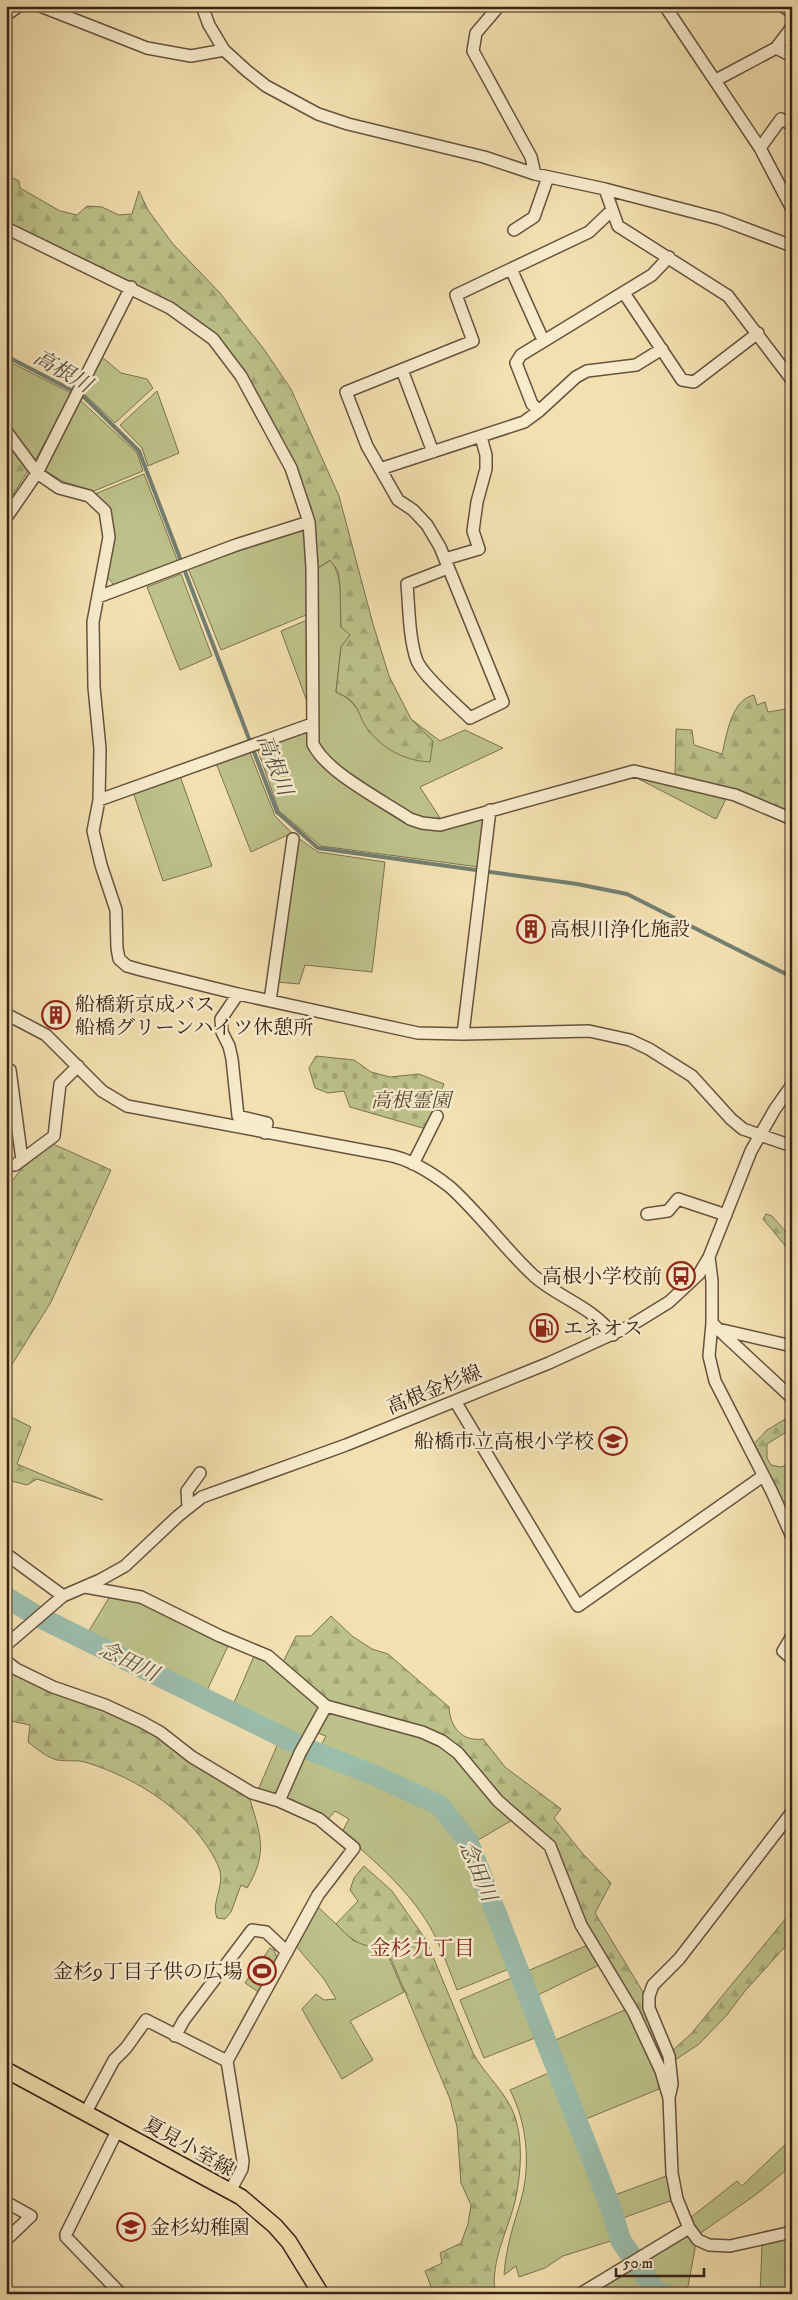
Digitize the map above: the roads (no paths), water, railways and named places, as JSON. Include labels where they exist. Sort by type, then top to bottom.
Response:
[{"type":"main road","name":"夏見小室線","points":[[6,2070],[118,2129],[230,2191],[252,2206],[275,2226],[302,2261],[320,2294]]},
{"type":"street","points":[[6,15],[19,6]]},
{"type":"street","points":[[40,6],[147,48],[190,56],[224,50]]},
{"type":"street","points":[[202,6],[209,25],[224,50],[266,86],[318,114],[348,124],[484,157],[535,174],[720,219],[792,246]]},
{"type":"street","points":[[499,6],[476,32],[473,51],[531,157],[535,174]]},
{"type":"street","points":[[665,6],[760,148],[792,209]]},
{"type":"street","points":[[782,6],[792,12]]},
{"type":"street","points":[[716,80],[776,48],[792,27]]},
{"type":"street","points":[[776,48],[792,56]]},
{"type":"street","points":[[760,148],[781,119],[792,125]]},
{"type":"street","points":[[514,230],[534,217],[548,177]]},
{"type":"street","points":[[605,190],[618,226],[728,296],[792,380]]},
{"type":"street","points":[[481,436],[486,455],[486,469],[477,502],[473,530],[479,548],[447,564],[407,584],[418,662],[470,718],[503,702],[447,564],[427,525],[413,510],[398,500],[367,446],[346,392],[473,341],[456,295],[590,232],[611,211]]},
{"type":"street","points":[[6,228],[170,308],[213,339],[242,376],[291,468],[309,522],[312,568],[312,724],[314,744],[319,756],[331,767],[410,819],[422,823],[440,825],[634,771],[735,795],[792,819]]},
{"type":"street","points":[[539,411],[532,404],[516,364],[521,355],[652,275],[669,257]]},
{"type":"street","points":[[511,269],[543,340]]},
{"type":"street","points":[[6,518],[37,473],[130,287]]},
{"type":"street","points":[[624,293],[682,380],[694,382],[758,333]]},
{"type":"street","points":[[380,469],[524,422],[576,377],[587,371],[636,366],[662,349]]},
{"type":"street","points":[[402,370],[433,452]]},
{"type":"street","points":[[6,431],[37,473],[59,488],[89,496],[105,511],[109,537],[93,622],[94,687],[100,749],[99,800],[94,832],[101,865],[116,910],[119,959],[127,966],[141,970],[238,994],[418,1033],[463,1034],[589,1031],[630,1040],[650,1049],[692,1076],[731,1119],[743,1129],[792,1146]]},
{"type":"street","points":[[98,597],[236,544],[309,522]]},
{"type":"street","points":[[99,800],[312,724]]},
{"type":"street","points":[[463,1034],[490,810]]},
{"type":"street","points":[[270,1001],[293,839]]},
{"type":"street","points":[[238,994],[221,1018],[222,1032],[229,1046],[232,1059],[238,1116],[267,1123],[265,1133]]},
{"type":"street","points":[[7,1012],[46,1035],[102,1092],[127,1106],[388,1155],[413,1164],[450,1187],[533,1275],[554,1292],[595,1315],[604,1322],[613,1335]]},
{"type":"street","points":[[6,1069],[10,1070],[18,1163],[54,1136],[60,1084],[78,1066]]},
{"type":"street","name":"高根金杉線","points":[[6,1645],[59,1598],[112,1574],[125,1566],[188,1508],[212,1493],[346,1445],[613,1335],[669,1302],[699,1274],[709,1257],[751,1151],[792,1085]]},
{"type":"street","points":[[413,1164],[437,1116]]},
{"type":"street","points":[[647,1214],[668,1211],[678,1199],[726,1215]]},
{"type":"street","points":[[709,1257],[715,1326],[709,1356],[714,1381],[792,1537]]},
{"type":"street","points":[[715,1326],[792,1346]]},
{"type":"street","points":[[715,1326],[792,1398]]},
{"type":"street","points":[[455,1401],[578,1606],[763,1476]]},
{"type":"street","points":[[188,1508],[187,1491],[200,1474]]},
{"type":"street","points":[[6,1554],[59,1598]]},
{"type":"street","points":[[85,1586],[141,1597],[220,1636],[268,1656],[326,1706],[422,1732],[442,1741],[458,1753],[498,1801],[550,1846],[581,1925],[634,2013],[661,2071],[669,2098],[672,2173],[677,2198],[689,2228],[698,2240],[708,2245],[730,2246],[792,2232]]},
{"type":"street","points":[[792,1636],[783,1651],[792,1659]]},
{"type":"street","points":[[6,1661],[16,1669],[53,1687],[105,1705],[142,1722],[244,1788],[319,1819],[354,1848],[318,1895],[227,2060],[243,2161],[242,2169],[230,2191]]},
{"type":"street","points":[[279,1801],[300,1752],[326,1706]]},
{"type":"street","points":[[669,2098],[672,2084],[669,2056],[649,2008],[649,1996],[653,1985],[679,1959],[792,1812]]},
{"type":"street","points":[[175,2036],[252,1930],[266,1932],[287,1952]]},
{"type":"street","points":[[86,2112],[114,2060],[126,2048],[146,2020],[175,2036],[227,2060]]},
{"type":"street","points":[[118,2129],[66,2237],[121,2294]]},
{"type":"street","points":[[6,2202],[31,2216],[6,2240]]},
{"type":"street","points":[[580,2294],[689,2228]]},
{"type":"waterway","name":"高根川","points":[[6,356],[83,396],[139,451],[277,812],[318,848],[577,884],[627,894],[792,977]]},
{"type":"waterway","name":"念田川","points":[[6,1597],[37,1616],[305,1748],[374,1775],[439,1805],[468,1841],[611,2208],[621,2241],[657,2293],[665,2294]]},
{"type":"place","name":"高根川浄化施設","points":[[531,929]]},
{"type":"place","name":"船橋新京成バス 船橋グリーンハイツ休憩所","points":[[56,1015]]},
{"type":"place","name":"高根小学校前","points":[[681,1276]]},
{"type":"place","name":"エネオス","points":[[544,1328]]},
{"type":"place","name":"船橋市立高根小学校","points":[[613,1441]]},
{"type":"place","name":"金杉9丁目子供の広場","points":[[262,1971]]},
{"type":"place","name":"金杉幼稚園","points":[[131,2227]]},
{"type":"district","name":"金杉九丁目","points":[[422,1948]]},
{"type":"park label","name":"高根霊園","points":[[411,1100]]}]
